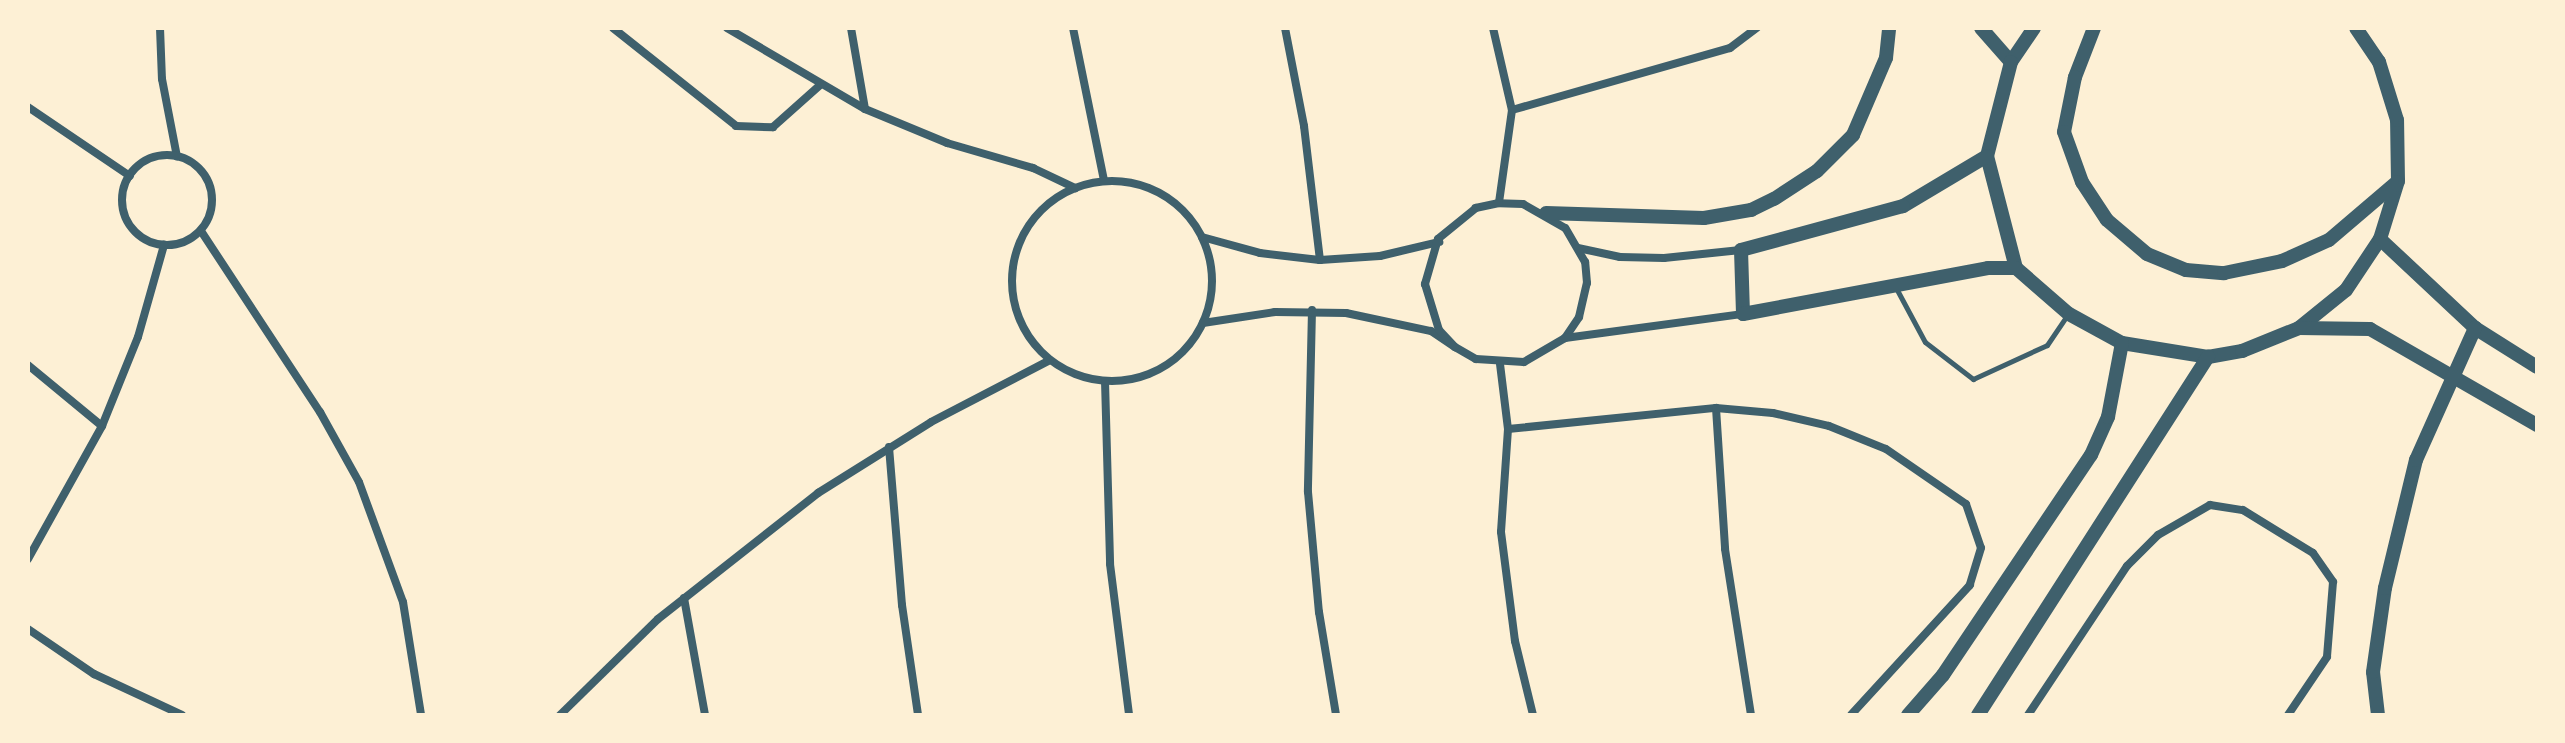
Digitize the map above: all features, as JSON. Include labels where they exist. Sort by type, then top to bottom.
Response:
[{"type":"street","points":[[160,28],[162,79],[177,157]]},
{"type":"street","points":[[613,28],[736,126],[773,127],[819,86]]},
{"type":"street","points":[[727,28],[819,86],[865,109],[947,143],[1033,168],[1075,188]]},
{"type":"street","points":[[851,28],[865,109]]},
{"type":"street","points":[[1073,28],[1104,181]]},
{"type":"street","points":[[1285,28],[1304,126],[1320,260]]},
{"type":"street","points":[[1493,28],[1512,110],[1499,203]]},
{"type":"street","points":[[1512,110],[1730,48],[1757,28]]},
{"type":"street","points":[[1455,347],[1439,330],[1427,296],[1428,260],[1438,239],[1465,215],[1499,203],[1546,213],[1704,218],[1751,210],[1817,171],[1853,135],[1886,58],[1889,28]]},
{"type":"street","points":[[1981,28],[2011,62]]},
{"type":"street","points":[[2034,28],[2011,62],[1987,156],[2016,268],[2069,314],[2122,343],[2208,357],[2242,351],[2299,328],[2346,290],[2380,239],[2398,181],[2397,120],[2379,62],[2356,28]]},
{"type":"street","points":[[2094,28],[2075,77],[2064,132],[2082,182],[2107,220],[2147,254],[2186,270],[2224,273],[2282,261],[2329,240],[2398,181]]},
{"type":"street","points":[[28,107],[130,176]]},
{"type":"street","points":[[1578,248],[1620,257],[1664,258],[1741,250],[1903,206],[1987,156]]},
{"type":"street","points":[[177,157],[208,180],[212,207],[201,231],[164,245],[140,236],[124,214],[130,176],[151,159],[177,157]]},
{"type":"street","points":[[1104,181],[1134,183],[1162,194],[1185,212],[1202,237],[1211,280],[1203,323],[1186,348],[1163,367],[1135,379],[1105,381],[1076,375],[1050,360],[1029,338],[1016,312],[1011,282],[1016,253],[1028,225],[1049,203],[1075,188],[1104,181]]},
{"type":"street","points":[[1203,323],[1312,310],[1409,325],[1500,364],[1535,357],[1565,338],[1579,317],[1587,283],[1578,248],[1546,213]]},
{"type":"street","points":[[201,231],[320,412],[359,482],[403,602],[421,715]]},
{"type":"street","points":[[1202,237],[1260,253],[1320,260],[1380,256],[1438,239]]},
{"type":"street","points":[[2380,239],[2475,328],[2537,367]]},
{"type":"street","points":[[28,559],[102,426],[138,337],[164,245]]},
{"type":"street","points":[[1741,250],[1743,314]]},
{"type":"street","points":[[1565,338],[1743,314],[1988,268],[2016,268]]},
{"type":"street","points":[[1312,310],[1308,492],[1319,612],[1336,715]]},
{"type":"street","points":[[2299,328],[2370,329],[2537,425]]},
{"type":"street","points":[[2378,715],[2373,672],[2385,588],[2416,460],[2475,328]]},
{"type":"street","points":[[1908,715],[1943,675],[2091,455],[2108,417],[2122,343]]},
{"type":"street","points":[[1978,715],[2208,357]]},
{"type":"street","points":[[560,715],[684,598],[764,532],[889,447],[1050,360]]},
{"type":"street","points":[[1500,364],[1508,429],[1501,532],[1515,641],[1533,715]]},
{"type":"street","points":[[28,365],[102,426]]},
{"type":"street","points":[[1105,381],[1110,564],[1129,715]]},
{"type":"street","points":[[1508,429],[1716,408],[1802,419],[1857,436],[1914,465],[1972,513],[1981,548],[1970,585],[1851,715]]},
{"type":"street","points":[[1716,408],[1725,549],[1751,715]]},
{"type":"street","points":[[889,447],[902,605],[918,715]]},
{"type":"street","points":[[2028,715],[2127,566],[2158,535],[2210,505],[2243,510],[2313,553],[2333,582],[2327,657],[2288,715]]},
{"type":"street","points":[[684,598],[705,715]]},
{"type":"street","points":[[28,629],[94,674],[182,715]]},
{"type":"lane","points":[[1895,287],[1925,342],[1973,379],[2047,345],[2069,314]]}]
